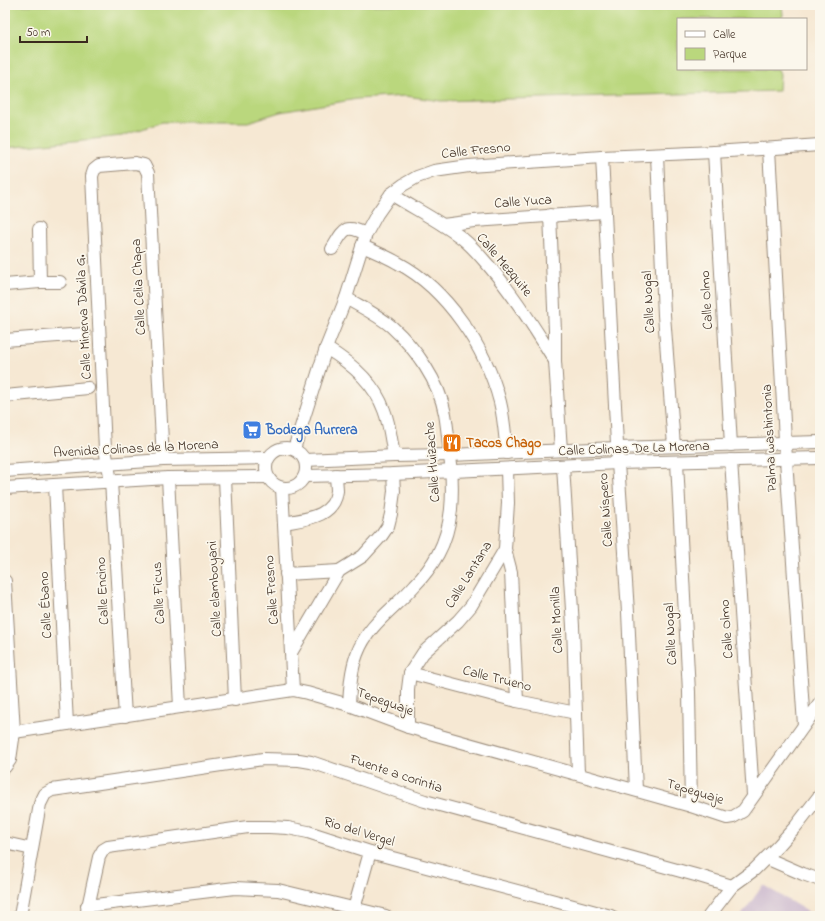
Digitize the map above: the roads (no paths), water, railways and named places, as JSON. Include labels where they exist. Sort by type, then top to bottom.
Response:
[{"type":"street","name":"Calle Fresno","points":[[294,449],[326,348],[346,298],[366,234],[377,214],[391,194],[403,185],[434,171],[451,168],[602,157],[820,145]]},
{"type":"street","name":"Palma washintonia","points":[[769,148],[786,459],[804,725]]},
{"type":"street","name":"Calle Olmo","points":[[714,152],[731,445]]},
{"type":"street","name":"Calle Nogal","points":[[657,155],[664,315],[674,446]]},
{"type":"street","name":"Calle Níspero","points":[[602,157],[617,448],[628,612],[636,790]]},
{"type":"street","name":"Calle Celia Chapa","points":[[94,170],[99,166],[136,163],[144,165],[148,172],[163,460]]},
{"type":"street","name":"Calle Minerva Dávila G.","points":[[94,170],[92,184],[105,441],[108,464]]},
{"type":"street","name":"Calle Mezquite","points":[[391,194],[443,225],[464,240],[500,279],[526,315],[555,361]]},
{"type":"street","name":"Calle Yuca","points":[[443,225],[474,221],[605,212]]},
{"type":"street","points":[[550,215],[555,361],[561,450]]},
{"type":"street","points":[[332,248],[347,229],[353,228],[366,234]]},
{"type":"street","points":[[39,229],[40,282]]},
{"type":"street","points":[[362,246],[399,263],[414,274],[434,290],[451,308],[468,330],[481,353],[500,402],[507,453]]},
{"type":"street","points":[[5,285],[60,282]]},
{"type":"street","name":"Calle Huizache","points":[[346,298],[374,314],[392,327],[420,359],[431,376],[445,412],[450,455],[452,509],[448,528],[439,553],[428,570],[415,586],[379,620],[367,635],[357,653],[352,671],[349,705]]},
{"type":"street","points":[[5,340],[84,334]]},
{"type":"street","points":[[326,348],[352,365],[364,376],[376,394],[387,420],[394,456]]},
{"type":"street","points":[[5,396],[88,388]]},
{"type":"street","name":"Calle Colinas De La Morena","points":[[305,460],[820,442]]},
{"type":"street","points":[[288,447],[294,449],[299,452],[305,460],[305,476],[298,485],[287,488],[276,486],[268,477],[266,471],[268,458],[276,450],[288,447]]},
{"type":"street","name":"Avenida Colinas de la Morena","points":[[6,468],[163,460],[268,458]]},
{"type":"street","name":"Calle Colinas De La Morena","points":[[305,476],[393,474],[618,463],[820,458]]},
{"type":"street","name":"Calle Olmo","points":[[731,460],[753,796]]},
{"type":"street","name":"Calle Nogal","points":[[677,462],[689,692],[691,806]]},
{"type":"street","name":"Calle Encino","points":[[108,464],[111,481],[125,716]]},
{"type":"street","name":"Calle Monilla","points":[[563,466],[573,626],[578,774]]},
{"type":"street","name":"Calle Lantana","points":[[408,727],[408,689],[410,673],[423,653],[453,626],[471,606],[505,549],[508,503],[507,469]]},
{"type":"street","points":[[292,652],[340,571],[363,556],[388,526],[394,491],[393,474]]},
{"type":"street","points":[[284,523],[313,518],[329,508],[333,504],[337,490],[336,475]]},
{"type":"street","points":[[5,488],[168,478],[268,477]]},
{"type":"street","name":"Calle Ficus","points":[[168,478],[180,707]]},
{"type":"street","name":"Calle elamboyani","points":[[225,478],[235,700]]},
{"type":"street","name":"Calle Ébano","points":[[55,485],[67,724]]},
{"type":"street","name":"Calle Fresno","points":[[282,488],[293,690]]},
{"type":"street","points":[[505,549],[511,572],[517,700]]},
{"type":"street","points":[[286,574],[340,571]]},
{"type":"street","points":[[5,581],[14,732],[10,760],[5,767]]},
{"type":"street","name":"Calle Trueno","points":[[410,673],[576,714]]},
{"type":"street","name":"Tepeguaje","points":[[14,732],[235,700],[293,690],[349,705],[408,727],[636,790],[727,818],[738,816],[753,796]]},
{"type":"street","points":[[753,796],[820,703]]},
{"type":"street","name":"Fuente a corintia","points":[[32,849],[40,804],[46,794],[52,790],[263,759],[299,760],[311,762],[426,801],[732,886]]},
{"type":"street","points":[[709,916],[732,886],[754,870],[766,858],[796,826],[820,795]]},
{"type":"street","name":"Rio del Vergel","points":[[87,911],[99,857],[103,850],[108,847],[230,829],[269,827],[308,832],[370,852],[611,916]]},
{"type":"street","points":[[5,843],[32,849],[20,916]]},
{"type":"street","points":[[353,912],[370,852]]},
{"type":"street","points":[[766,858],[820,880]]},
{"type":"street","points":[[87,911],[235,888],[278,890],[353,912],[386,916]]},
{"type":"place","name":"Bodega Aurrera","points":[[252,430]]},
{"type":"place","name":"Tacos Chago","points":[[452,443]]}]
